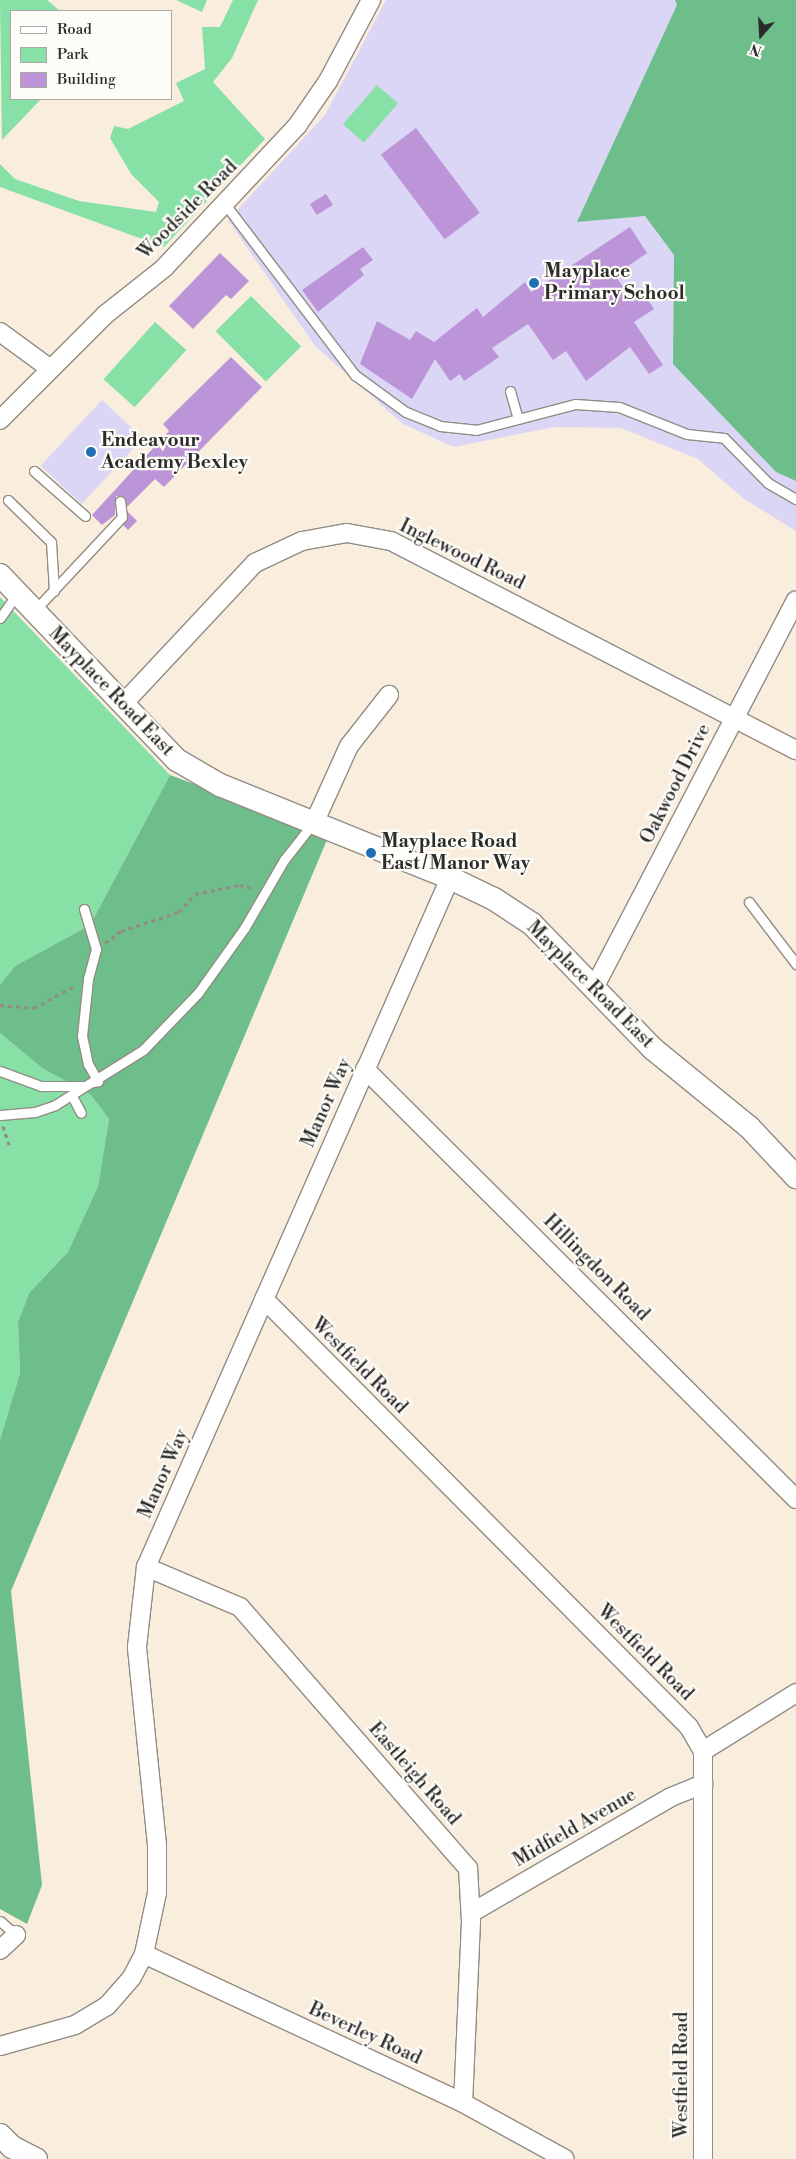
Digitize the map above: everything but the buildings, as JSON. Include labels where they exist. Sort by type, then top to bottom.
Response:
[{"type":"street","name":"Woodside Road","points":[[0,420],[50,368],[164,268],[297,126],[328,81],[371,0]]},
{"type":"street","points":[[0,332],[50,368]]},
{"type":"street","name":"Inglewood Road","points":[[122,705],[255,563],[302,541],[347,533],[391,541],[796,750]]},
{"type":"street","name":"Mayplace Road East","points":[[0,574],[122,705],[177,760],[220,785],[314,821],[450,878],[494,899],[532,924],[652,1048],[748,1127],[796,1176]]},
{"type":"street","name":"Oakwood Drive","points":[[594,988],[796,600]]},
{"type":"street","points":[[314,821],[348,746],[389,695]]},
{"type":"street","name":"Manor Way","points":[[0,2046],[75,2025],[107,2006],[132,1977],[144,1954],[157,1893],[157,1845],[137,1647],[146,1568],[450,878]]},
{"type":"street","name":"Hillingdon Road","points":[[365,1069],[796,1499]]},
{"type":"street","name":"Westfield Road","points":[[264,1299],[689,1727],[703,1751],[703,2159]]},
{"type":"street","name":"Eastleigh Road","points":[[146,1568],[240,1608],[468,1868],[471,1913],[463,2103]]},
{"type":"street","points":[[703,1751],[796,1694]]},
{"type":"street","name":"Midfield Avenue","points":[[471,1913],[671,1796],[703,1784]]},
{"type":"street","points":[[0,1950],[16,1935]]},
{"type":"street","name":"Beverley Road","points":[[144,1954],[463,2103],[566,2159]]},
{"type":"street","points":[[0,2134],[12,2147],[36,2159]]},
{"type":"lane","points":[[225,204],[355,375],[406,412],[440,426],[476,430],[575,404],[619,407],[687,434],[724,438],[768,483],[796,499]]},
{"type":"lane","points":[[510,391],[518,419]]},
{"type":"lane","points":[[34,471],[85,516]]},
{"type":"lane","points":[[8,500],[51,542],[54,591]]},
{"type":"lane","points":[[34,612],[122,517],[120,501]]},
{"type":"lane","points":[[0,618],[18,594]]},
{"type":"lane","points":[[0,1117],[34,1112],[72,1096],[98,1081],[143,1050],[198,993],[245,927],[265,889],[314,821]]},
{"type":"lane","points":[[749,902],[796,964]]},
{"type":"lane","points":[[84,909],[96,949],[88,978],[82,1036],[88,1064],[98,1081]]},
{"type":"lane","points":[[0,1071],[41,1086],[73,1089],[98,1081]]},
{"type":"lane","points":[[72,1096],[81,1113]]},
{"type":"lane","points":[[0,1921],[16,1935]]},
{"type":"path","points":[[96,949],[120,931],[179,912],[196,894],[239,885],[265,889]]},
{"type":"path","points":[[0,1005],[34,1008],[88,978]]},
{"type":"path","points":[[0,1117],[9,1145]]},
{"type":"shaded area","name":"Mayplace Primary School","points":[[386,0],[796,0],[796,531],[744,499],[698,459],[621,428],[554,427],[454,447],[403,424],[315,346],[228,220],[325,115]]},
{"type":"shaded area","name":"Endeavour Academy Bexley","points":[[102,400],[143,438],[82,504],[41,466]]},
{"type":"green space","points":[[0,0],[47,0],[59,10],[10,10],[10,100],[40,100],[2,140]]},
{"type":"green space","points":[[176,0],[207,0],[202,12]]},
{"type":"green space","points":[[233,0],[258,0],[232,58],[213,82],[265,139],[164,247],[0,187],[0,164],[15,179],[79,201],[156,212],[159,202],[131,174],[110,138],[114,126],[128,129],[184,101],[176,83],[205,69],[202,27],[220,27]]},
{"type":"green space","points":[[675,0],[796,0],[796,481],[776,472],[673,364],[674,255],[645,216],[577,222],[677,5]]},
{"type":"green space","points":[[377,85],[398,103],[364,143],[343,124]]},
{"type":"green space","points":[[251,296],[301,346],[266,382],[216,331]]},
{"type":"green space","points":[[155,322],[186,350],[135,407],[103,379]]},
{"type":"green space","points":[[0,597],[170,775],[90,925],[15,966],[0,985]]},
{"type":"green space","points":[[170,775],[329,835],[11,1591],[42,1885],[27,1924],[0,1909],[0,1440],[20,1373],[18,1322],[29,1293],[68,1252],[98,1186],[109,1119],[91,1095],[42,1068],[0,1033],[0,985],[15,966],[90,925]]},
{"type":"green space","points":[[0,1033],[42,1068],[91,1095],[109,1119],[98,1186],[68,1252],[29,1293],[18,1322],[20,1373],[0,1440]]},
{"type":"place","name":"Mayplace Primary School","points":[[534,283]]},
{"type":"place","name":"Endeavour Academy Bexley","points":[[91,452]]},
{"type":"place","name":"Mayplace Road East / Manor Way","points":[[371,853]]}]
